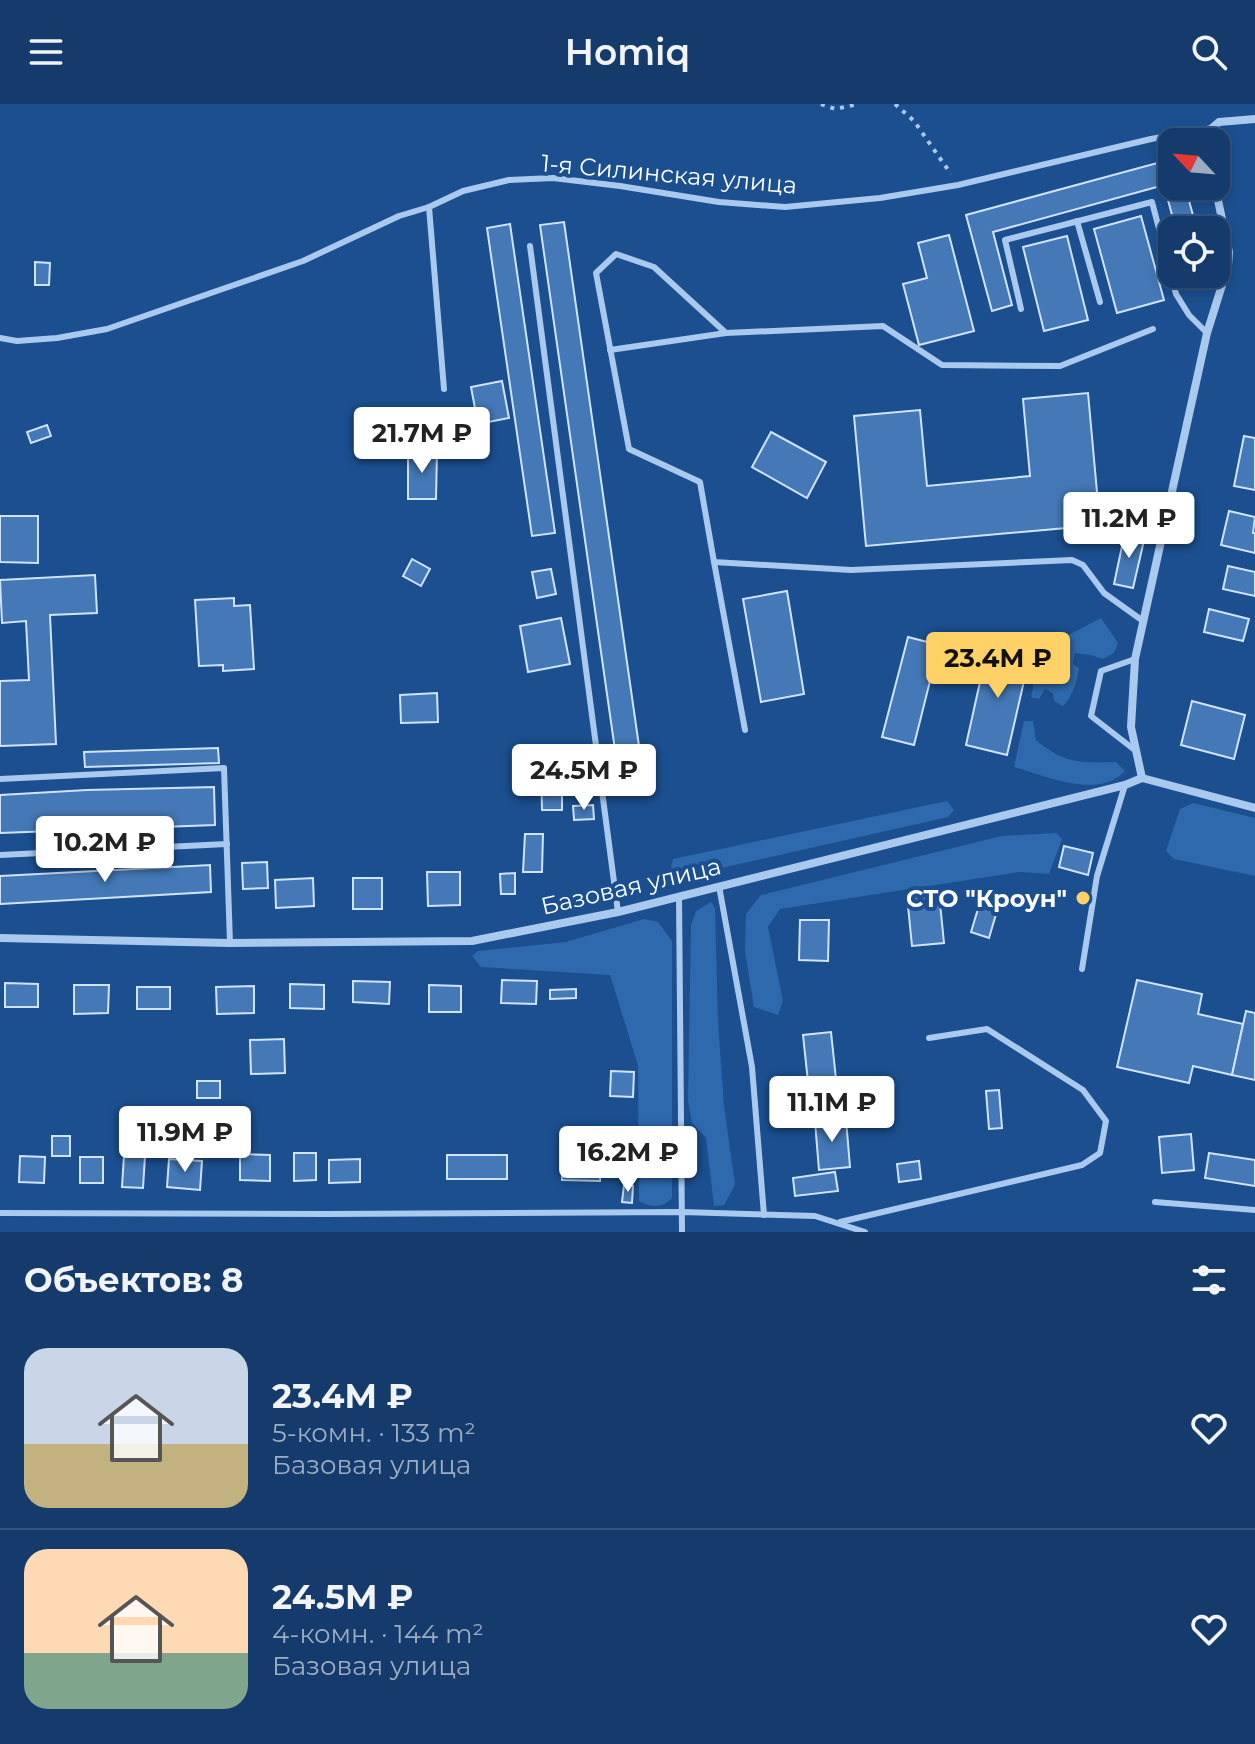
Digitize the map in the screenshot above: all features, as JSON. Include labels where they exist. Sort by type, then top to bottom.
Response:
[{"type":"street","points":[[1212,128],[1219,122],[1255,119]]},
{"type":"street","points":[[1218,200],[1229,252],[1228,266],[1207,333],[1135,659],[1131,727],[1142,778],[1255,808]]},
{"type":"street","name":"Базовая улица","points":[[0,938],[230,943],[472,941],[618,912],[1125,785],[1142,778]]},
{"type":"lane","name":"1-я Силинская улица","points":[[0,338],[17,341],[57,338],[107,329],[303,261],[399,216],[429,207],[463,191],[509,180],[553,178],[719,202],[785,207],[880,198],[958,185],[1158,138]]},
{"type":"lane","points":[[1021,309],[1005,240],[1152,202],[1176,294],[1189,315],[1207,333]]},
{"type":"lane","points":[[429,207],[444,389]]},
{"type":"lane","points":[[1077,221],[1100,302]]},
{"type":"lane","points":[[530,246],[618,912]]},
{"type":"lane","points":[[726,333],[654,267],[616,254],[596,273],[629,449],[700,482],[745,730]]},
{"type":"lane","points":[[610,350],[726,333],[883,326],[942,365],[1060,366],[1153,329]]},
{"type":"lane","points":[[714,562],[851,570],[1072,560],[1083,565],[1104,593],[1143,621]]},
{"type":"lane","points":[[1135,659],[1101,671],[1091,716],[1136,751]]},
{"type":"lane","points":[[0,779],[224,768],[230,943]]},
{"type":"lane","points":[[1082,969],[1097,876],[1125,785]]},
{"type":"lane","points":[[0,855],[227,844]]},
{"type":"lane","points":[[719,886],[752,1067],[764,1215]]},
{"type":"lane","points":[[679,896],[682,1232]]},
{"type":"lane","points":[[837,1223],[1082,1165],[1100,1153],[1106,1121],[1083,1090],[987,1029],[929,1038]]},
{"type":"lane","points":[[1155,1202],[1255,1210]]},
{"type":"lane","points":[[0,1213],[682,1212],[815,1216],[865,1232]]},
{"type":"path","points":[[821,104],[835,109],[859,104]]},
{"type":"path","points":[[895,104],[914,121],[958,185]]},
{"type":"shaded area","points":[[1101,618],[1118,643],[1114,653],[1103,659],[1075,653],[1073,664],[1079,668],[1077,678],[1063,706],[1054,701],[1053,693],[1045,689],[1039,699],[1031,697],[1042,649]]},
{"type":"shaded area","points":[[1024,721],[1033,721],[1036,740],[1056,754],[1083,762],[1116,762],[1125,771],[1114,780],[1086,785],[1056,780],[1014,767]]},
{"type":"shaded area","points":[[947,801],[954,810],[948,817],[686,876],[675,874],[671,867],[673,859]]},
{"type":"shaded area","points":[[1193,803],[1255,818],[1255,876],[1174,859],[1166,851],[1180,809]]},
{"type":"shaded area","points":[[1056,833],[1062,839],[1049,874],[1020,872],[780,909],[768,927],[783,1001],[778,1015],[754,1007],[745,951],[746,914],[761,895],[1002,836]]},
{"type":"shaded area","points":[[711,902],[715,908],[724,1106],[735,1185],[724,1205],[714,1206],[706,1138],[692,1123],[688,1100],[691,925],[696,911]]},
{"type":"shaded area","points":[[644,919],[658,922],[672,941],[672,1198],[657,1206],[639,1201],[638,1065],[610,975],[481,967],[472,956],[478,951],[566,942]]},
{"type":"building","points":[[1158,163],[1158,187],[993,232],[1012,305],[992,311],[966,215]]},
{"type":"building","points":[[1168,200],[1189,200],[1193,216],[1172,216]]},
{"type":"building","points":[[1141,216],[1158,288],[1161,288],[1164,300],[1117,313],[1094,229]]},
{"type":"building","points":[[564,222],[640,753],[616,757],[540,225]]},
{"type":"building","points":[[510,224],[555,533],[532,536],[487,228]]},
{"type":"building","points":[[949,235],[974,331],[919,345],[903,284],[927,278],[918,243]]},
{"type":"building","points":[[1067,236],[1088,320],[1044,331],[1023,247]]},
{"type":"building","points":[[35,262],[50,263],[49,285],[35,285]]},
{"type":"building","points":[[502,381],[509,418],[478,424],[471,387]]},
{"type":"building","points":[[1088,393],[1100,525],[866,546],[854,416],[920,410],[927,486],[1030,476],[1023,399]]},
{"type":"building","points":[[47,425],[51,436],[31,443],[27,432]]},
{"type":"building","points":[[771,432],[826,462],[807,498],[752,467]]},
{"type":"building","points":[[1244,436],[1255,438],[1255,490],[1234,486]]},
{"type":"building","points":[[408,451],[437,451],[436,499],[408,499]]},
{"type":"building","points":[[1229,511],[1255,517],[1255,553],[1221,545]]},
{"type":"building","points":[[0,516],[38,516],[38,563],[0,562]]},
{"type":"building","points":[[1125,532],[1145,536],[1133,588],[1114,584]]},
{"type":"building","points":[[412,559],[430,569],[421,586],[403,576]]},
{"type":"building","points":[[1228,566],[1255,572],[1255,596],[1223,589]]},
{"type":"building","points":[[551,569],[556,594],[537,598],[532,572]]},
{"type":"building","points":[[95,575],[97,613],[50,615],[56,744],[0,746],[0,681],[29,680],[26,621],[2,623],[0,580]]},
{"type":"building","points":[[787,591],[804,694],[761,702],[743,599]]},
{"type":"building","points":[[234,598],[234,606],[250,605],[254,669],[223,671],[223,665],[199,666],[195,600]]},
{"type":"building","points":[[1209,609],[1249,619],[1243,641],[1204,632]]},
{"type":"building","points":[[561,618],[570,664],[528,672],[520,626]]},
{"type":"building","points":[[908,637],[939,645],[914,745],[882,737]]},
{"type":"building","points":[[988,646],[1030,655],[1007,755],[966,745]]},
{"type":"building","points":[[437,693],[438,722],[401,723],[400,695]]},
{"type":"building","points":[[1192,701],[1245,715],[1234,759],[1181,745]]},
{"type":"building","points":[[218,748],[219,763],[85,767],[84,752]]},
{"type":"building","points":[[562,768],[562,810],[542,810],[541,769]]},
{"type":"building","points":[[214,787],[215,825],[0,833],[0,795]]},
{"type":"building","points":[[593,805],[594,819],[574,820],[573,806]]},
{"type":"building","points":[[525,834],[543,834],[542,872],[523,872]]},
{"type":"building","points":[[1064,846],[1093,853],[1088,875],[1059,867]]},
{"type":"building","points":[[267,862],[268,888],[243,889],[242,863]]},
{"type":"building","points":[[210,865],[211,892],[0,904],[0,876]]},
{"type":"building","points":[[427,872],[460,872],[460,905],[428,906]]},
{"type":"building","points":[[515,873],[515,894],[501,894],[500,874]]},
{"type":"building","points":[[313,878],[314,906],[276,908],[275,880]]},
{"type":"building","points":[[353,878],[382,878],[382,909],[353,909]]},
{"type":"building","points":[[939,893],[944,943],[912,946],[907,896]]},
{"type":"building","points":[[981,899],[999,904],[989,938],[971,932]]},
{"type":"building","points":[[800,920],[829,920],[828,961],[799,960]]},
{"type":"building","points":[[502,980],[537,981],[536,1004],[501,1003]]},
{"type":"building","points":[[1137,980],[1202,994],[1198,1014],[1243,1024],[1232,1075],[1193,1066],[1189,1083],[1117,1067]]},
{"type":"building","points":[[353,981],[390,982],[389,1004],[353,1002]]},
{"type":"building","points":[[5,983],[38,984],[38,1007],[5,1007]]},
{"type":"building","points":[[290,984],[324,985],[324,1009],[290,1008]]},
{"type":"building","points":[[74,985],[109,985],[108,1013],[74,1014]]},
{"type":"building","points":[[429,985],[461,986],[461,1012],[429,1012]]},
{"type":"building","points":[[254,986],[254,1013],[217,1014],[216,987]]},
{"type":"building","points":[[137,987],[170,987],[170,1009],[137,1009]]},
{"type":"building","points":[[576,989],[576,998],[550,999],[550,990]]},
{"type":"building","points":[[1246,1011],[1255,1013],[1255,1080],[1232,1075]]},
{"type":"building","points":[[831,1032],[836,1079],[808,1082],[803,1035]]},
{"type":"building","points":[[284,1039],[285,1073],[251,1074],[250,1040]]},
{"type":"building","points":[[611,1071],[634,1072],[633,1097],[610,1096]]},
{"type":"building","points":[[197,1081],[220,1081],[220,1098],[197,1098]]},
{"type":"building","points":[[999,1090],[1002,1128],[989,1129],[986,1091]]},
{"type":"building","points":[[846,1119],[850,1167],[819,1170],[815,1122]]},
{"type":"building","points":[[1191,1134],[1194,1170],[1162,1173],[1159,1137]]},
{"type":"building","points":[[52,1136],[70,1136],[70,1156],[52,1156]]},
{"type":"building","points":[[563,1148],[601,1149],[600,1181],[562,1180]]},
{"type":"building","points":[[294,1153],[316,1153],[316,1180],[294,1181]]},
{"type":"building","points":[[1209,1153],[1255,1160],[1255,1186],[1205,1178]]},
{"type":"building","points":[[240,1154],[270,1155],[270,1181],[240,1180]]},
{"type":"building","points":[[124,1155],[145,1156],[143,1188],[122,1187]]},
{"type":"building","points":[[447,1155],[507,1155],[507,1179],[447,1179]]},
{"type":"building","points":[[20,1156],[45,1157],[44,1183],[19,1182]]},
{"type":"building","points":[[80,1157],[103,1157],[103,1183],[80,1183]]},
{"type":"building","points":[[169,1159],[202,1161],[200,1190],[167,1187]]},
{"type":"building","points":[[360,1159],[360,1182],[329,1183],[329,1160]]},
{"type":"building","points":[[919,1161],[921,1179],[899,1182],[897,1164]]},
{"type":"building","points":[[835,1172],[838,1191],[795,1196],[793,1178]]},
{"type":"building","points":[[624,1185],[633,1186],[632,1203],[622,1202]]},
{"type":"place","name":"СТО \"Кроун\"","points":[[1083,898]]}]
